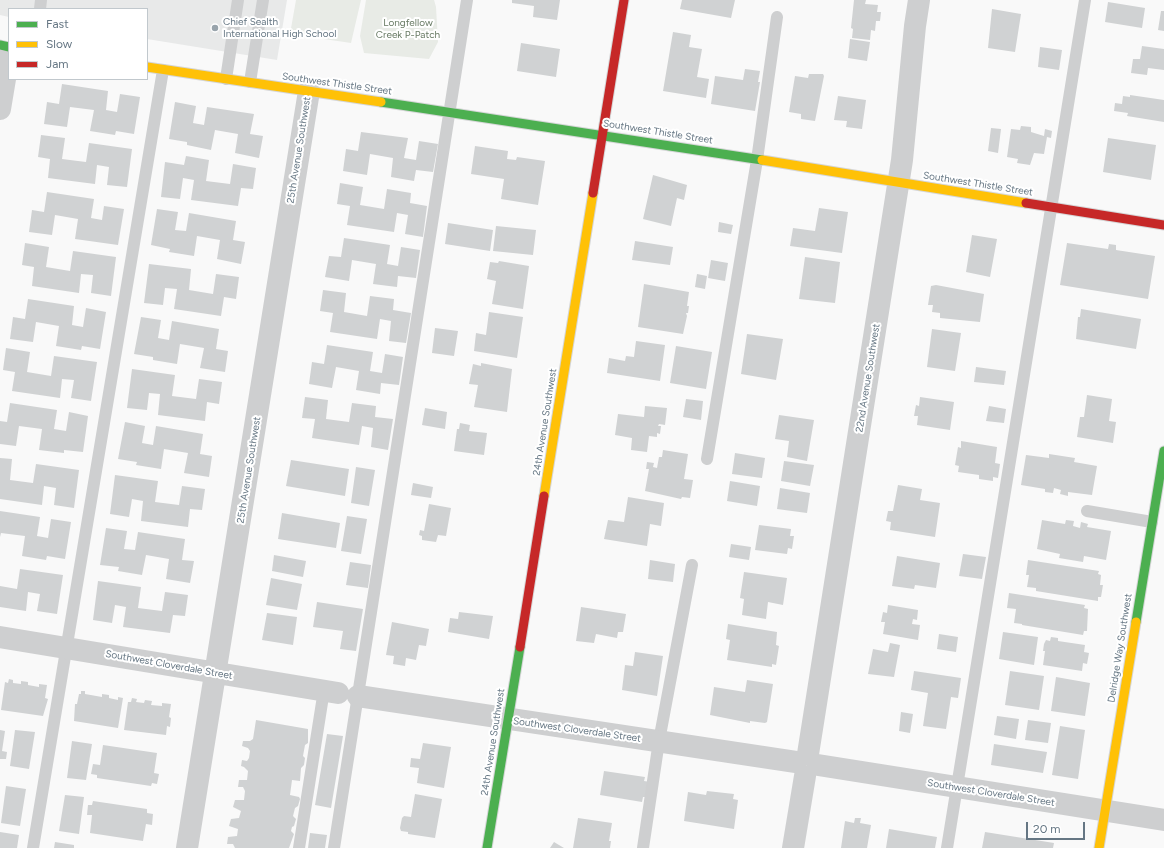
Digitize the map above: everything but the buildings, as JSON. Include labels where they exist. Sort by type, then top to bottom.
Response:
[{"type":"street","name":"24th Avenue Southwest","points":[[487,848],[624,0]]},
{"type":"street","name":"22nd Avenue Southwest","points":[[793,848],[904,142],[915,26],[919,0]]},
{"type":"street","points":[[0,109],[8,61]]},
{"type":"street","name":"Southwest Thistle Street","points":[[148,67],[602,134],[1164,225]]},
{"type":"street","name":"25th Avenue Southwest","points":[[187,848],[309,91]]},
{"type":"street","name":"Delridge Way Southwest","points":[[1099,848],[1164,451]]},
{"type":"street","name":"Southwest Cloverdale Street","points":[[0,637],[508,720],[807,764],[1164,820]]},
{"type":"lane","points":[[226,79],[238,0]]},
{"type":"lane","points":[[250,82],[263,0]]},
{"type":"lane","points":[[299,848],[340,693],[450,111],[467,0]]},
{"type":"lane","points":[[947,848],[1050,207],[1085,0]]},
{"type":"lane","points":[[707,459],[757,160],[776,17]]},
{"type":"lane","points":[[33,848],[68,648],[163,70]]},
{"type":"lane","points":[[1087,512],[1152,522]]},
{"type":"lane","points":[[643,848],[659,742],[692,565]]},
{"type":"lane","points":[[334,848],[340,693]]},
{"type":"shaded area","name":"Chief Sealth International High School","points":[[0,0],[287,0],[277,60],[148,39],[148,8],[8,8],[8,17],[0,15]]},
{"type":"green space","points":[[296,0],[361,0],[351,43],[290,34]]},
{"type":"green space","name":"Longfellow Creek P-Patch","points":[[366,0],[434,0],[436,7],[438,42],[429,59],[364,53],[360,36]]},
{"type":"traffic: fast","points":[[0,45],[8,47]]},
{"type":"traffic: fast","points":[[381,102],[762,160]]},
{"type":"traffic: fast","points":[[1136,622],[1164,451]]},
{"type":"traffic: fast","points":[[487,848],[520,647]]},
{"type":"traffic: slow","points":[[148,67],[381,102]]},
{"type":"traffic: slow","points":[[762,160],[1026,203]]},
{"type":"traffic: slow","points":[[544,496],[593,193]]},
{"type":"traffic: slow","points":[[1099,848],[1136,622]]},
{"type":"traffic: jam","points":[[593,193],[624,0]]},
{"type":"traffic: jam","points":[[1026,203],[1164,225]]},
{"type":"traffic: jam","points":[[520,647],[544,496]]},
{"type":"place","name":"Chief Sealth International High School","points":[[215,28]]}]
